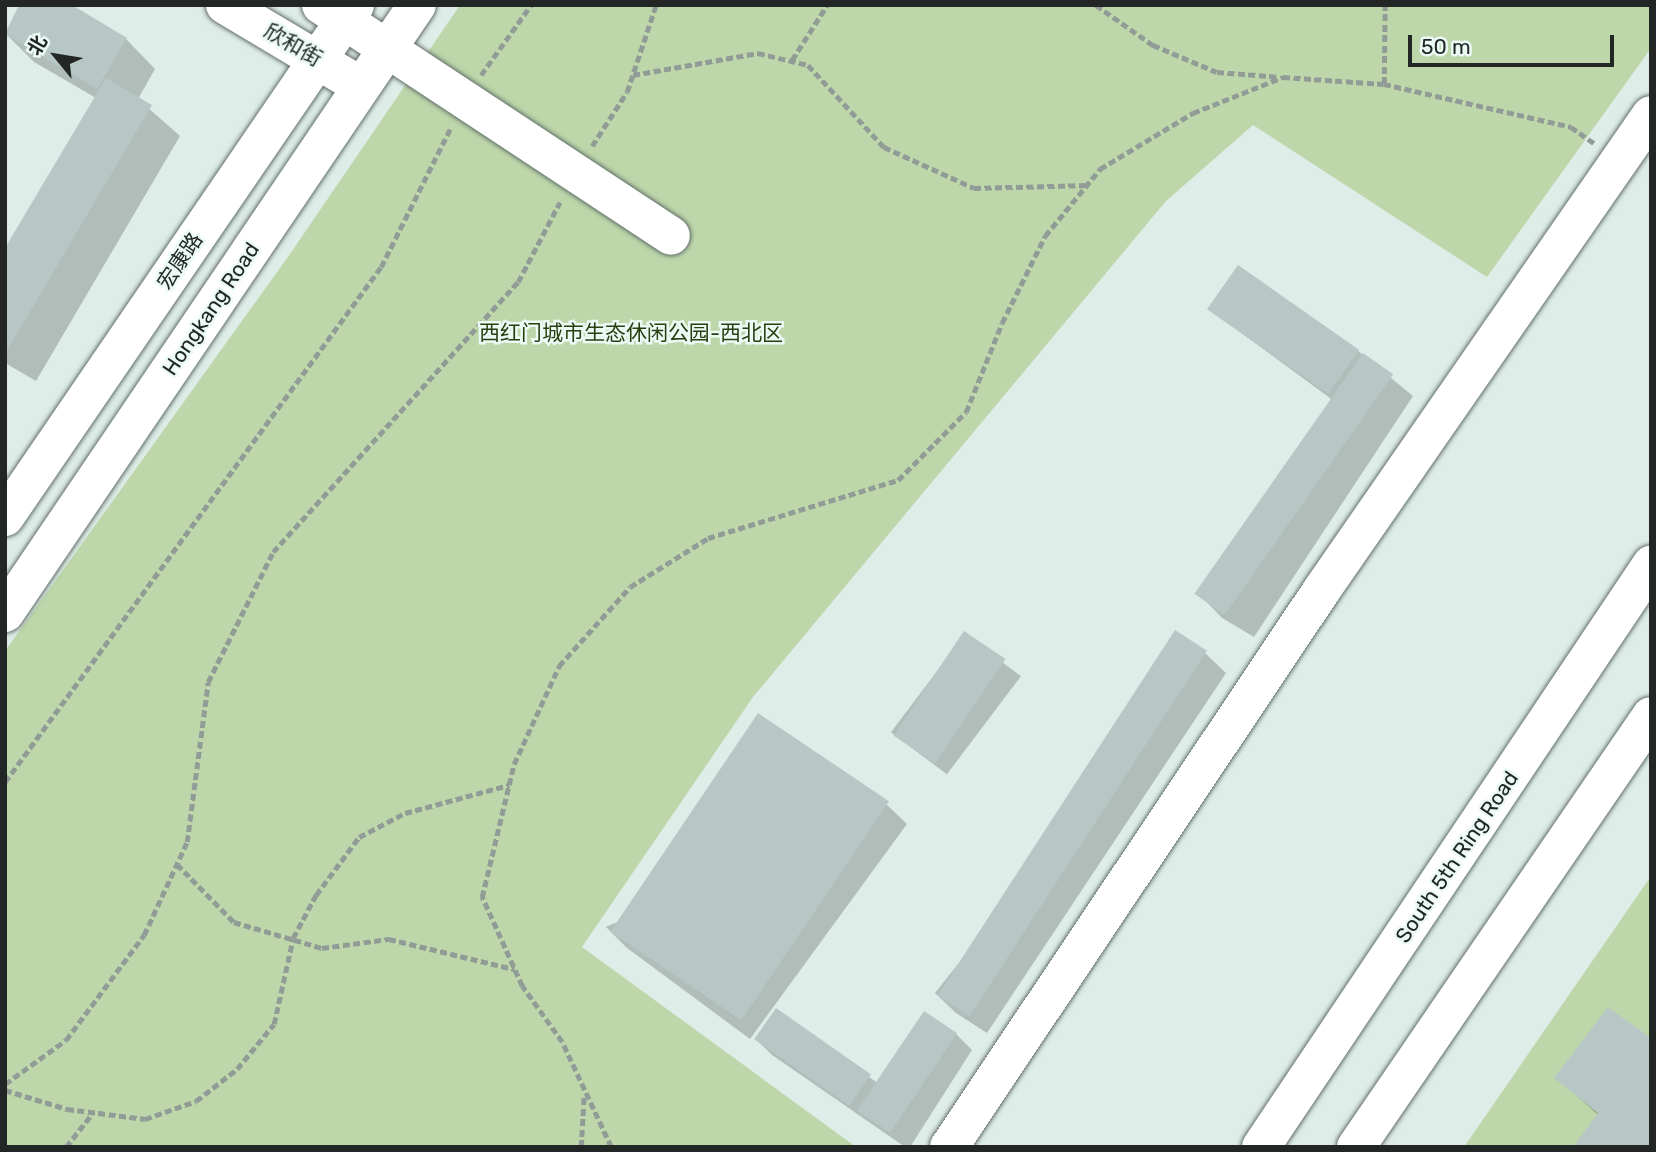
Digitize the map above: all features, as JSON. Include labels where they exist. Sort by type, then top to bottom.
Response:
[{"type":"main road","name":"欣和街","points":[[225,5],[361,86]]},
{"type":"main road","name":"Hongkang Road","points":[[5,613],[418,5]]},
{"type":"main road","name":"宏康路","points":[[5,517],[318,58],[340,10]]},
{"type":"main road","points":[[340,10],[389,48],[671,236]]},
{"type":"main road","points":[[948,1147],[1321,591],[1651,115]]},
{"type":"main road","name":"South 5th Ring Road","points":[[1261,1147],[1651,565]]},
{"type":"main road","points":[[1356,1147],[1651,716]]},
{"type":"main road","points":[[1441,1026],[1651,747]]},
{"type":"path","points":[[5,782],[381,267],[466,97],[531,5]]},
{"type":"path","points":[[5,1084],[66,1040],[144,935],[187,842],[208,682],[273,552],[518,282],[576,171],[632,75],[656,5]]},
{"type":"path","points":[[792,61],[827,5]]},
{"type":"path","points":[[1096,5],[1153,45],[1217,72],[1384,84],[1571,127],[1620,160]]},
{"type":"path","points":[[1384,84],[1385,5]]},
{"type":"path","points":[[1518,5],[1527,5]]},
{"type":"path","points":[[632,75],[758,53],[792,61],[808,65],[884,147],[974,188],[1087,185]]},
{"type":"path","points":[[611,1147],[562,1042],[514,969],[482,897],[509,785],[559,666],[631,587],[708,537],[898,480],[966,412],[1002,323],[1045,236],[1100,169],[1193,113],[1283,77]]},
{"type":"path","points":[[5,1090],[93,1113],[145,1119],[196,1101],[237,1069],[274,1024],[293,938],[316,895],[359,838],[405,813],[509,785]]},
{"type":"path","points":[[177,864],[234,922],[322,948],[389,939],[514,969]]},
{"type":"path","points":[[581,1147],[584,1094]]},
{"type":"path","points":[[66,1147],[93,1113]]},
{"type":"green space","name":"西红门城市生态休闲公园-西北区","points":[[460,5],[1651,5],[1651,48],[1487,277],[1253,125],[1166,201],[753,697],[582,947],[856,1147],[5,1147],[5,651],[290,254]]},
{"type":"green space","points":[[1651,876],[1651,1147],[1464,1147]]},
{"type":"building","points":[[19,5],[72,5],[127,38],[97,89],[5,34]]},
{"type":"building","points":[[106,78],[152,105],[5,354],[5,248]]},
{"type":"building","points":[[1238,265],[1359,350],[1328,394],[1207,309]]},
{"type":"building","points":[[1363,353],[1393,374],[1225,615],[1194,594]]},
{"type":"building","points":[[1175,630],[1207,651],[969,1016],[938,996]]},
{"type":"building","points":[[964,631],[1005,659],[935,763],[894,735]]},
{"type":"building","points":[[758,713],[889,801],[741,1020],[610,932]]},
{"type":"building","points":[[1608,1007],[1651,1038],[1651,1147],[1573,1147],[1598,1113],[1554,1078]]},
{"type":"building","points":[[776,1008],[871,1075],[849,1106],[754,1039]]},
{"type":"building","points":[[924,1011],[957,1033],[890,1133],[857,1110]]}]
